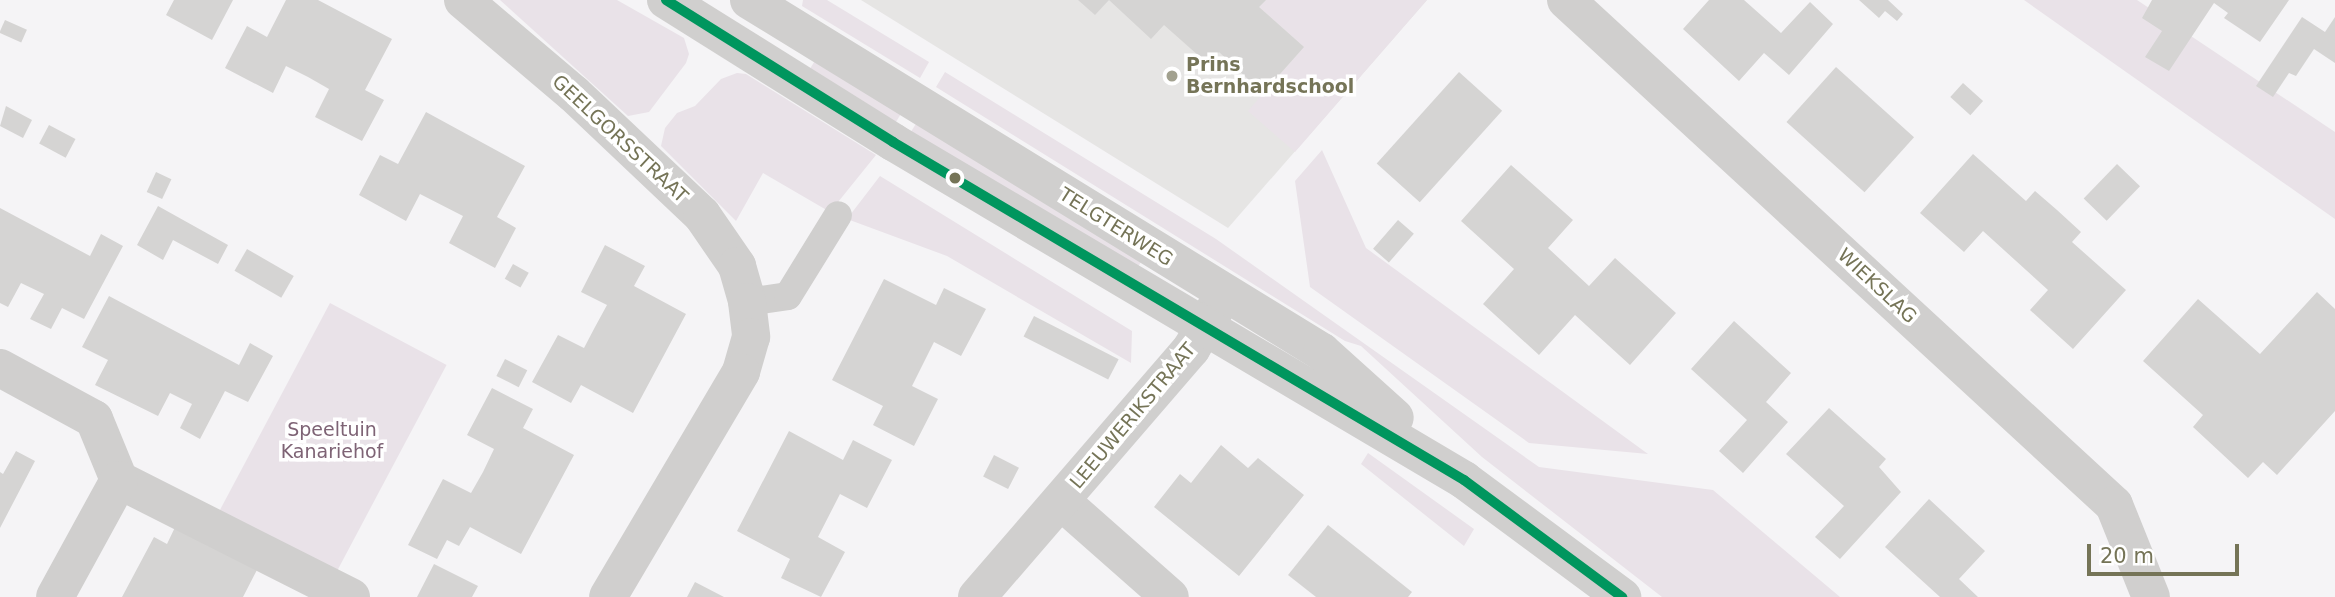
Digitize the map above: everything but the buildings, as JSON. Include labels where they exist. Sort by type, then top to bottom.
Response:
[{"type":"street","name":"GEELGORSSTRAAT","points":[[463,0],[584,103],[702,215],[737,266],[747,302],[751,337],[741,372],[608,597]]},
{"type":"street","name":"TELGTERWEG","points":[[666,0],[1214,310],[1322,352],[1464,480],[1622,597]]},
{"type":"street","name":"TELGTERWEG","points":[[749,0],[1214,310]]},
{"type":"street","points":[[726,36],[749,0]]},
{"type":"street","name":"WIEKSLAG","points":[[1566,0],[2114,505],[2151,597]]},
{"type":"street","name":"LEEUWERIKSTRAAT","points":[[976,597],[1191,349],[1214,310]]},
{"type":"street","points":[[0,368],[94,419],[118,480],[351,597]]},
{"type":"street","points":[[55,597],[118,480]]},
{"type":"street","name":"LEEUWERIKSTRAAT","points":[[1061,501],[1170,597]]},
{"type":"lane","points":[[747,302],[788,296],[838,215]]},
{"type":"shaded area","name":"Prins Bernhardschool","points":[[861,0],[1427,0],[1228,228]]},
{"type":"green space","points":[[500,0],[617,0],[684,38],[689,54],[686,63],[649,112],[628,116]]},
{"type":"green space","points":[[803,0],[827,0],[929,62],[920,78],[802,6]]},
{"type":"green space","points":[[1266,0],[1427,0],[1295,152],[1248,111],[1304,47],[1259,7]]},
{"type":"green space","points":[[2024,0],[2137,0],[2335,132],[2335,219]]},
{"type":"green space","points":[[818,56],[904,110],[894,126],[808,72]]},
{"type":"green space","points":[[945,72],[1216,239],[1539,467],[1713,490],[1840,597],[1662,597],[1482,457],[1361,346],[1345,341],[936,87]]},
{"type":"green space","points":[[737,73],[746,74],[876,155],[830,212],[763,173],[736,221],[661,146],[665,128],[677,113],[695,106],[721,79]]},
{"type":"green space","points":[[919,119],[1143,259],[1133,275],[909,135]]},
{"type":"green space","points":[[1322,150],[1366,248],[1648,454],[1529,443],[1310,287],[1295,181]]},
{"type":"green space","points":[[880,176],[1132,331],[1131,363],[947,256],[847,219]]},
{"type":"green space","name":"Speeltuin Kanariehof","points":[[330,303],[447,365],[333,579],[216,517]]},
{"type":"green space","points":[[1368,453],[1474,529],[1464,546],[1361,464]]},
{"type":"transit line","points":[[666,0],[893,142],[1464,480],[1622,597]]},
{"type":"place","name":"Prins Bernhardschool","points":[[1172,76]]}]
